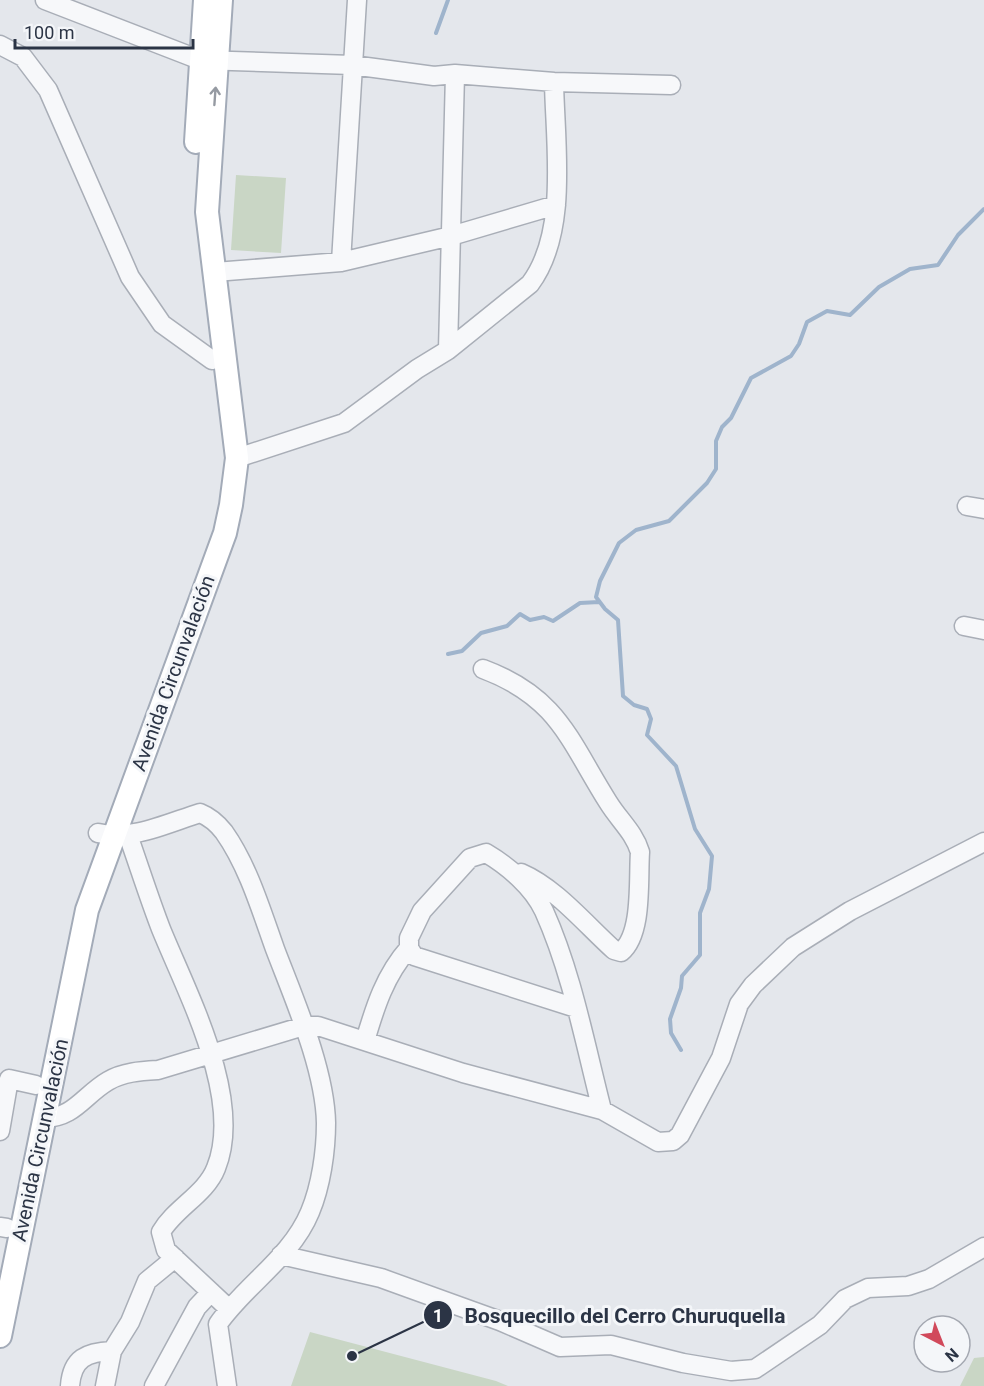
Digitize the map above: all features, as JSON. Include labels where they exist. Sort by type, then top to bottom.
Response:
[{"type":"main road","name":"Avenida Circunvalación","points":[[0,1336],[87,910],[225,533],[231,505],[237,458],[207,212],[209,60],[206,0]]},
{"type":"main road","name":"Avenida Circunvalación","points":[[0,1264],[4,1228],[73,906],[113,835],[211,528],[222,458],[193,212],[209,60],[221,0]]},
{"type":"street","points":[[45,0],[209,60],[352,65],[434,76],[456,74],[554,82],[671,85]]},
{"type":"street","points":[[341,262],[357,0]]},
{"type":"street","points":[[0,45],[23,57],[48,90],[130,277],[162,324],[212,360]]},
{"type":"street","points":[[448,350],[456,74]]},
{"type":"street","points":[[237,458],[344,423],[417,369],[448,350],[530,284],[540,271],[556,219],[554,82]]},
{"type":"street","points":[[215,272],[341,262],[451,236],[556,205]]},
{"type":"street","points":[[964,626],[984,630]]},
{"type":"street","points":[[483,669],[517,686],[541,702],[558,719],[610,805],[636,840],[639,852],[635,930],[629,945],[621,952],[614,950],[533,879],[508,868],[486,853],[470,858],[422,911],[409,938],[409,948],[414,956],[576,1008]]},
{"type":"street","points":[[227,1386],[218,1324],[228,1308],[280,1255],[310,1213],[324,1160],[326,1122],[322,1093],[304,1026],[254,891],[225,834],[210,817],[200,813],[113,835],[160,926],[212,1054],[224,1116],[223,1146],[216,1169],[204,1186],[169,1218],[160,1232],[166,1250],[228,1308]]},
{"type":"street","points":[[44,1118],[58,1118],[69,1113],[109,1080],[212,1054],[304,1026],[318,1026],[463,1073],[602,1110],[658,1142],[673,1141],[680,1135],[721,1058],[739,1004],[753,985],[793,947],[850,911],[984,842]]},
{"type":"street","points":[[508,868],[527,887],[543,910],[576,1008],[602,1110]]},
{"type":"street","points":[[365,1041],[375,1004],[394,964],[409,948]]},
{"type":"street","points":[[0,1131],[9,1079],[36,1085]]},
{"type":"street","points":[[280,1255],[381,1278],[500,1321],[560,1347],[611,1345],[731,1371],[755,1369],[820,1325],[845,1299],[868,1288],[908,1286],[929,1279],[984,1247]]},
{"type":"street","points":[[105,1386],[112,1351],[130,1322],[147,1281],[175,1258]]},
{"type":"street","points":[[154,1386],[197,1307],[211,1292]]},
{"type":"street","points":[[70,1386],[71,1375],[77,1363],[90,1352],[112,1351]]},
{"type":"green space","points":[[236,175],[286,178],[281,253],[231,250]]},
{"type":"green space","points":[[310,1332],[496,1381],[508,1386],[291,1386]]},
{"type":"green space","points":[[984,1357],[984,1386],[960,1386],[966,1374],[972,1374],[974,1358]]},
{"type":"waterway","points":[[436,33],[448,0]]},
{"type":"waterway","points":[[681,1050],[671,1033],[670,1019],[681,988],[682,976],[700,955],[700,913],[709,889],[712,856],[695,829],[676,766],[647,735],[651,719],[647,709],[634,705],[623,696],[618,620],[596,597],[600,581],[619,543],[636,530],[669,521],[707,483],[716,469],[716,441],[722,427],[731,418],[751,378],[791,356],[799,344],[807,322],[827,311],[850,315],[879,287],[910,269],[938,265],[958,235],[984,209]]},
{"type":"waterway","points":[[448,654],[462,651],[481,633],[507,626],[520,614],[530,620],[544,617],[553,621],[580,603],[599,602]]},
{"type":"place","name":"Bosquecillo del Cerro Churuquella","points":[[352,1356]]}]
